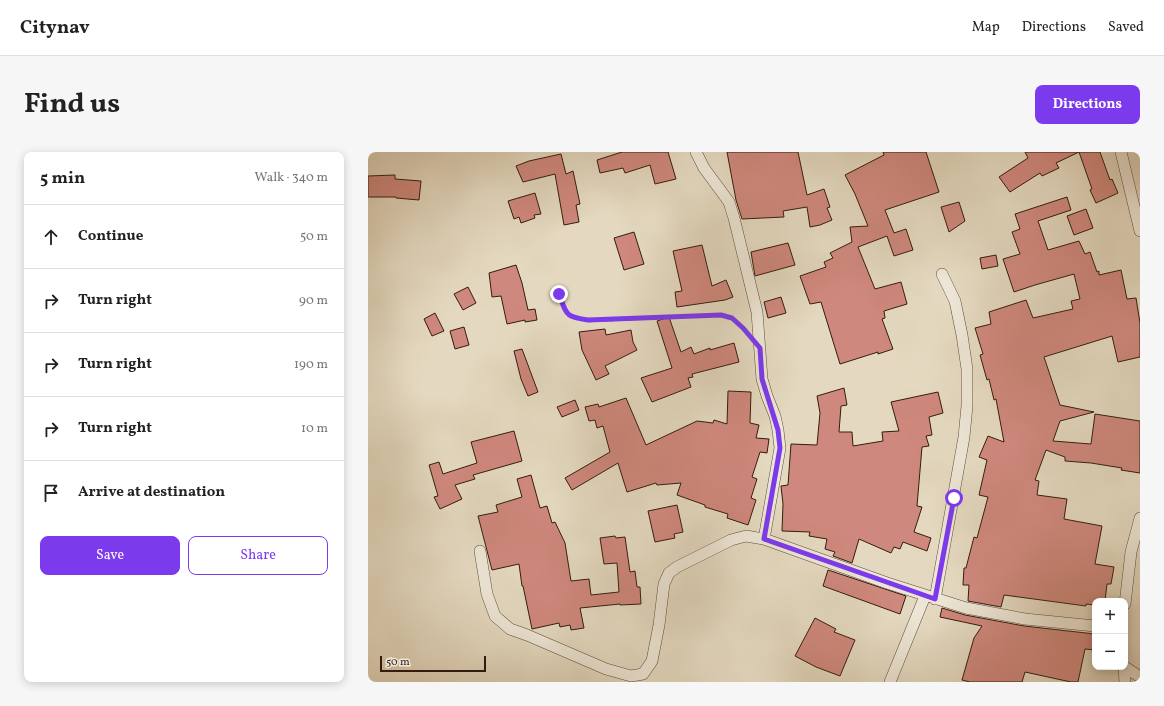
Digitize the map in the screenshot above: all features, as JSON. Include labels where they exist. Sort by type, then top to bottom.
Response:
[{"type":"street","points":[[696,152],[704,168],[729,202],[734,218],[757,312],[762,379],[766,396],[775,416],[778,430],[780,448],[764,539]]},
{"type":"street","points":[[1121,152],[1140,231]]},
{"type":"street","points":[[890,682],[930,597],[964,437],[967,406],[967,369],[955,301],[942,274]]},
{"type":"street","points":[[1126,598],[1130,552],[1140,518]]},
{"type":"street","points":[[480,551],[487,594],[495,616],[510,630],[527,635],[606,669],[631,676],[642,674],[652,661],[659,625],[664,584],[669,573],[677,567],[731,540],[746,536],[764,539],[930,597],[966,608],[1025,619],[1092,626]]},
{"type":"street","points":[[1128,669],[1140,676]]},
{"type":"street","points":[[1125,670],[1125,682]]},
{"type":"path","points":[[559,294],[566,314],[574,318],[588,320],[721,315],[732,318],[743,328],[760,348]]},
{"type":"building","points":[[622,152],[668,152],[676,179],[655,184],[650,165],[625,173],[623,168],[600,173],[597,160]]},
{"type":"building","points":[[727,152],[798,152],[807,195],[824,189],[830,207],[827,208],[832,220],[810,227],[807,207],[783,211],[784,217],[742,219],[736,200]]},
{"type":"building","points":[[883,152],[926,152],[939,192],[885,210],[894,233],[906,229],[913,250],[894,256],[887,236],[858,247],[875,289],[901,282],[907,304],[884,311],[885,318],[882,319],[893,349],[840,364],[821,302],[810,304],[800,276],[826,267],[824,262],[833,258],[830,253],[852,242],[850,227],[868,226],[855,194],[845,175],[884,155]]},
{"type":"building","points":[[1025,152],[1079,152],[1056,163],[1059,168],[1042,176],[1040,173],[1010,192],[999,177],[1028,158]]},
{"type":"building","points":[[1079,152],[1100,152],[1110,180],[1112,179],[1118,193],[1096,203],[1090,190],[1092,189]]},
{"type":"building","points":[[561,154],[566,174],[573,171],[580,204],[576,205],[579,222],[564,225],[555,174],[523,182],[516,166],[529,161]]},
{"type":"building","points":[[395,175],[395,179],[421,181],[419,200],[396,197],[368,197],[368,176]]},
{"type":"building","points":[[535,193],[541,214],[534,215],[535,218],[521,223],[519,217],[514,219],[508,201]]},
{"type":"building","points":[[1067,197],[1071,210],[1038,221],[1048,250],[1079,241],[1085,254],[1090,252],[1097,272],[1099,271],[1099,275],[1121,270],[1127,299],[1136,298],[1140,323],[1140,357],[1118,362],[1112,336],[1044,357],[1060,405],[1094,412],[1060,421],[1053,441],[1091,444],[1095,414],[1140,421],[1140,473],[1121,470],[1122,468],[1091,463],[1065,461],[1065,457],[1046,450],[1035,480],[1039,481],[1037,495],[1067,499],[1064,519],[1102,526],[1095,564],[1114,567],[1111,584],[1107,584],[1105,598],[1092,598],[1092,605],[1086,604],[1086,606],[1004,595],[1001,607],[968,601],[969,585],[963,585],[964,568],[966,568],[974,537],[977,538],[988,497],[979,495],[987,460],[979,457],[988,436],[1004,442],[996,399],[994,400],[989,379],[987,380],[980,355],[983,354],[975,328],[991,324],[989,312],[1026,300],[1033,318],[1073,309],[1071,301],[1080,299],[1074,274],[1014,292],[1003,259],[1020,254],[1012,232],[1020,229],[1015,214]]},
{"type":"building","points":[[959,202],[965,221],[949,232],[941,207]]},
{"type":"building","points":[[1086,209],[1093,228],[1074,235],[1067,216]]},
{"type":"building","points":[[634,232],[644,264],[624,270],[614,238]]},
{"type":"building","points":[[788,243],[795,265],[755,276],[751,252]]},
{"type":"building","points":[[702,245],[712,286],[726,280],[733,297],[725,300],[677,307],[675,292],[682,291],[673,251]]},
{"type":"building","points":[[996,255],[998,266],[982,269],[980,258]]},
{"type":"building","points":[[516,265],[528,310],[535,309],[537,320],[525,322],[525,320],[507,324],[501,296],[492,297],[489,273]]},
{"type":"building","points":[[468,287],[476,303],[463,310],[454,294]]},
{"type":"building","points":[[781,297],[786,313],[768,318],[764,302]]},
{"type":"building","points":[[435,313],[444,331],[432,336],[424,319]]},
{"type":"building","points":[[669,317],[681,352],[691,347],[694,354],[710,348],[710,350],[734,343],[739,362],[692,374],[693,377],[688,378],[691,387],[652,402],[641,378],[672,368],[657,321]]},
{"type":"building","points":[[464,327],[469,345],[455,349],[450,331]]},
{"type":"building","points":[[605,329],[606,335],[631,330],[633,342],[637,350],[605,366],[609,374],[596,380],[582,350],[579,332]]},
{"type":"building","points":[[522,349],[538,392],[528,396],[521,379],[514,351]]},
{"type":"building","points":[[844,388],[847,405],[841,406],[839,432],[852,432],[853,446],[883,441],[882,432],[899,431],[891,402],[938,392],[943,413],[929,417],[932,435],[926,436],[929,446],[922,447],[917,506],[922,507],[914,532],[931,538],[927,551],[903,542],[900,549],[894,547],[891,553],[859,539],[852,563],[833,556],[835,552],[825,549],[827,539],[809,536],[810,532],[782,531],[783,504],[781,486],[788,485],[791,444],[817,445],[820,413],[817,396]]},
{"type":"building","points":[[728,391],[751,392],[750,423],[759,425],[756,438],[769,439],[767,453],[760,452],[752,477],[757,479],[751,498],[756,500],[748,525],[727,518],[728,514],[705,507],[705,505],[677,495],[681,483],[657,485],[656,483],[627,492],[618,463],[572,490],[565,478],[610,452],[603,426],[597,428],[595,420],[589,421],[585,407],[598,404],[599,407],[626,398],[646,445],[697,421],[713,423],[714,420],[727,424]]},
{"type":"building","points":[[575,400],[579,410],[562,417],[557,407]]},
{"type":"building","points":[[514,431],[522,461],[473,475],[475,479],[455,485],[462,499],[440,509],[434,497],[438,496],[429,465],[439,462],[443,474],[477,463],[471,442]]},
{"type":"building","points":[[531,475],[540,508],[547,506],[552,523],[555,522],[565,543],[571,581],[589,579],[591,595],[619,592],[617,563],[604,564],[600,538],[615,536],[616,538],[625,537],[630,572],[635,571],[637,587],[640,587],[641,604],[620,604],[580,608],[584,628],[571,630],[570,625],[560,627],[559,623],[532,629],[522,586],[519,564],[492,570],[478,516],[498,512],[496,505],[522,497],[517,479]]},
{"type":"building","points":[[677,505],[683,532],[674,534],[675,538],[655,542],[648,511]]},
{"type":"building","points":[[828,570],[906,596],[900,614],[823,586]]},
{"type":"building","points":[[942,608],[965,615],[1024,626],[1092,634],[1092,650],[1085,649],[1078,682],[1071,682],[1025,672],[1022,682],[970,682],[962,680],[974,638],[982,626],[940,617]]},
{"type":"building","points":[[815,618],[836,629],[834,632],[855,640],[840,676],[816,667],[795,656]]},
{"type":"route","points":[[559,294],[566,314],[574,318],[588,320],[721,315],[732,318],[743,328],[760,348],[762,379],[766,396],[775,416],[780,448],[764,539],[935,599],[954,498]]}]
